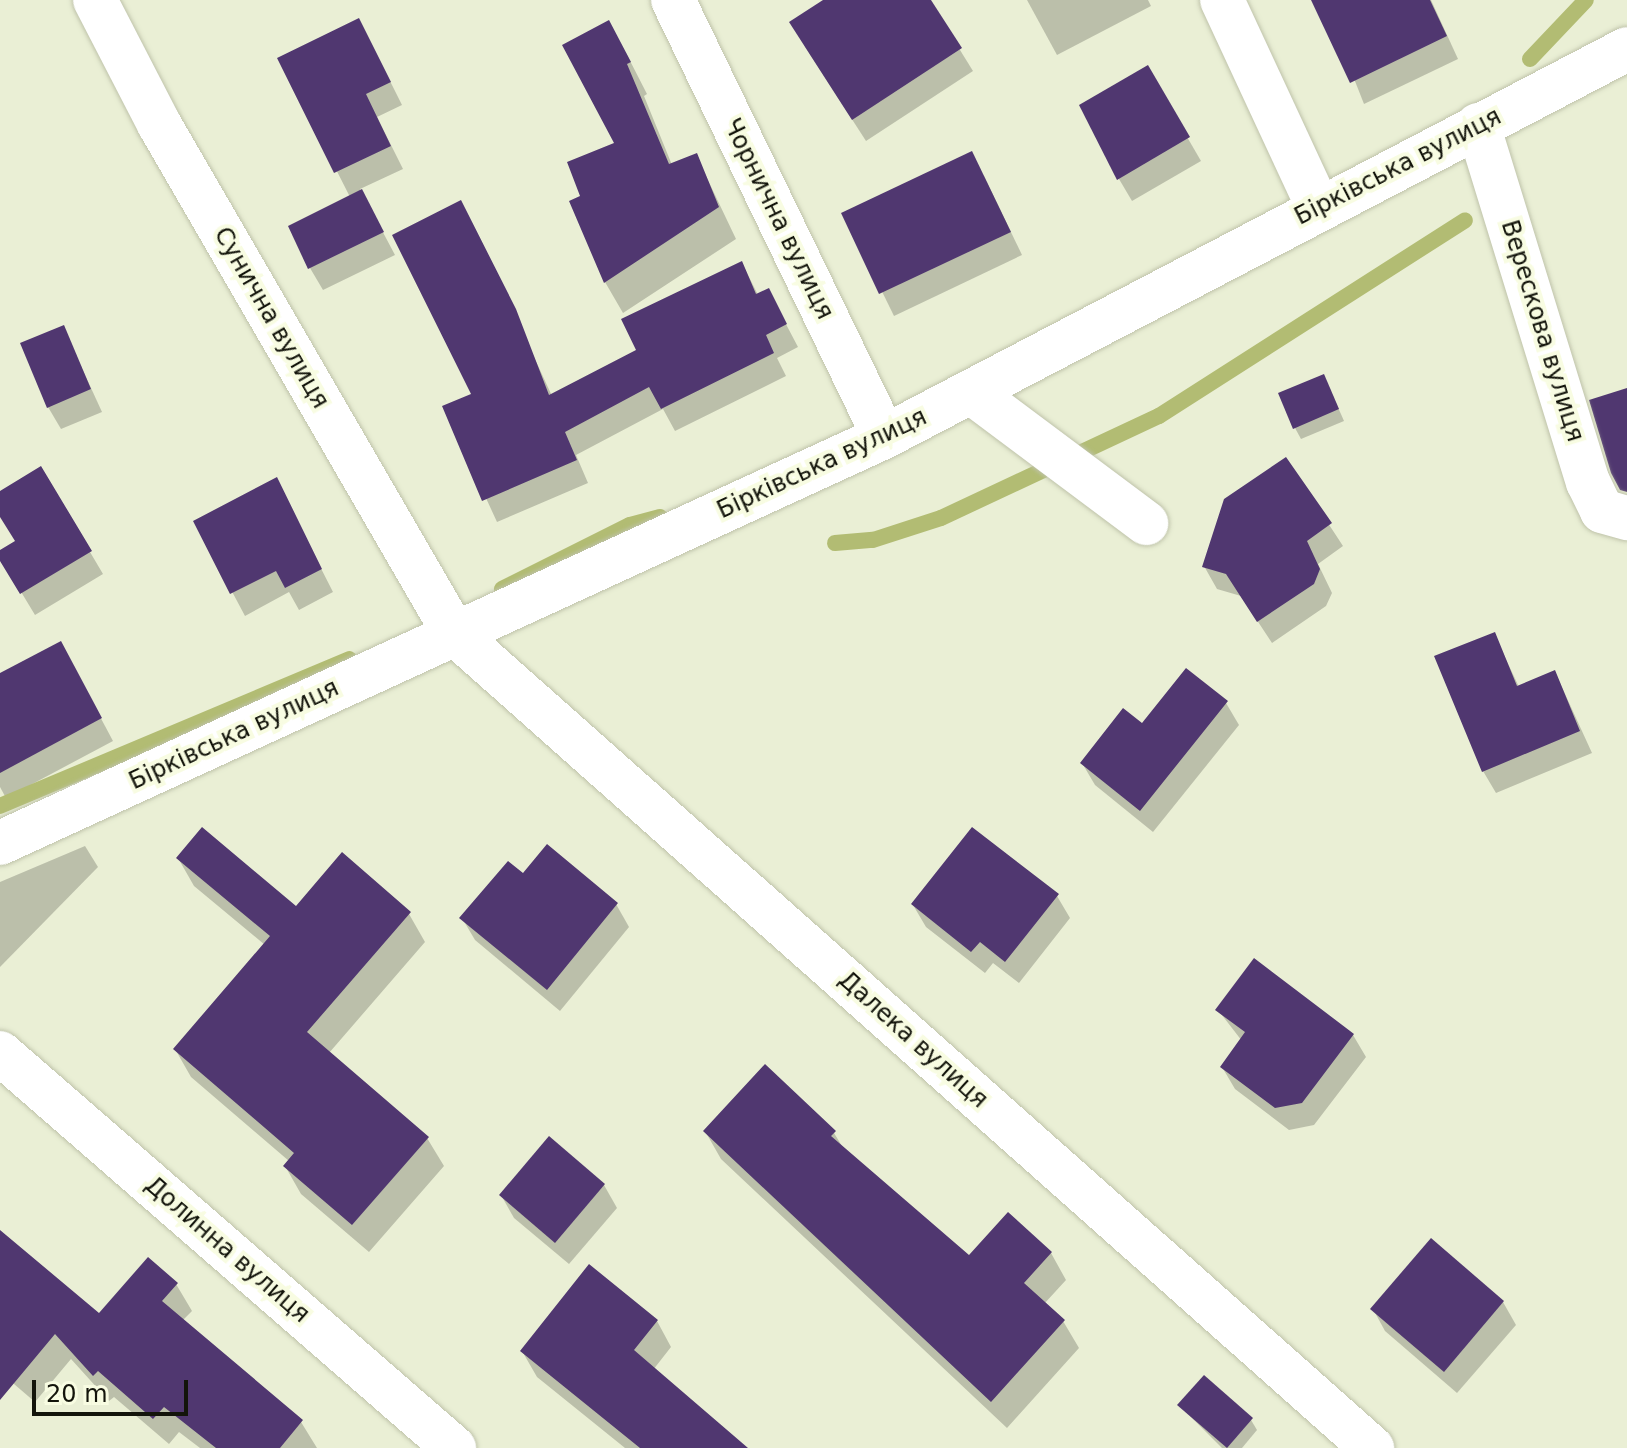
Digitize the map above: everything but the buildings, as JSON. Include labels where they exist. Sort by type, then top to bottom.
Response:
[{"type":"street","name":"Сунична вулиця","points":[[95,0],[159,124],[454,633]]},
{"type":"street","name":"Чорнична вулиця","points":[[673,0],[884,437]]},
{"type":"street","points":[[1222,0],[1318,207]]},
{"type":"street","name":"Бірківська вулиця","points":[[0,843],[884,437],[1318,207],[1627,49]]},
{"type":"street","name":"Верескова вулиця","points":[[1478,125],[1588,482],[1602,511],[1627,518]]},
{"type":"street","points":[[971,392],[1146,523]]},
{"type":"street","name":"Далека вулиця","points":[[454,633],[1372,1448]]},
{"type":"street","name":"Долинна вулиця","points":[[0,1053],[454,1448]]},
{"type":"waterway","points":[[1530,59],[1586,0]]},
{"type":"waterway","points":[[835,543],[873,540],[941,518],[1159,416],[1465,220]]},
{"type":"waterway","points":[[502,589],[630,525],[660,517]]},
{"type":"waterway","points":[[0,806],[349,659]]}]
